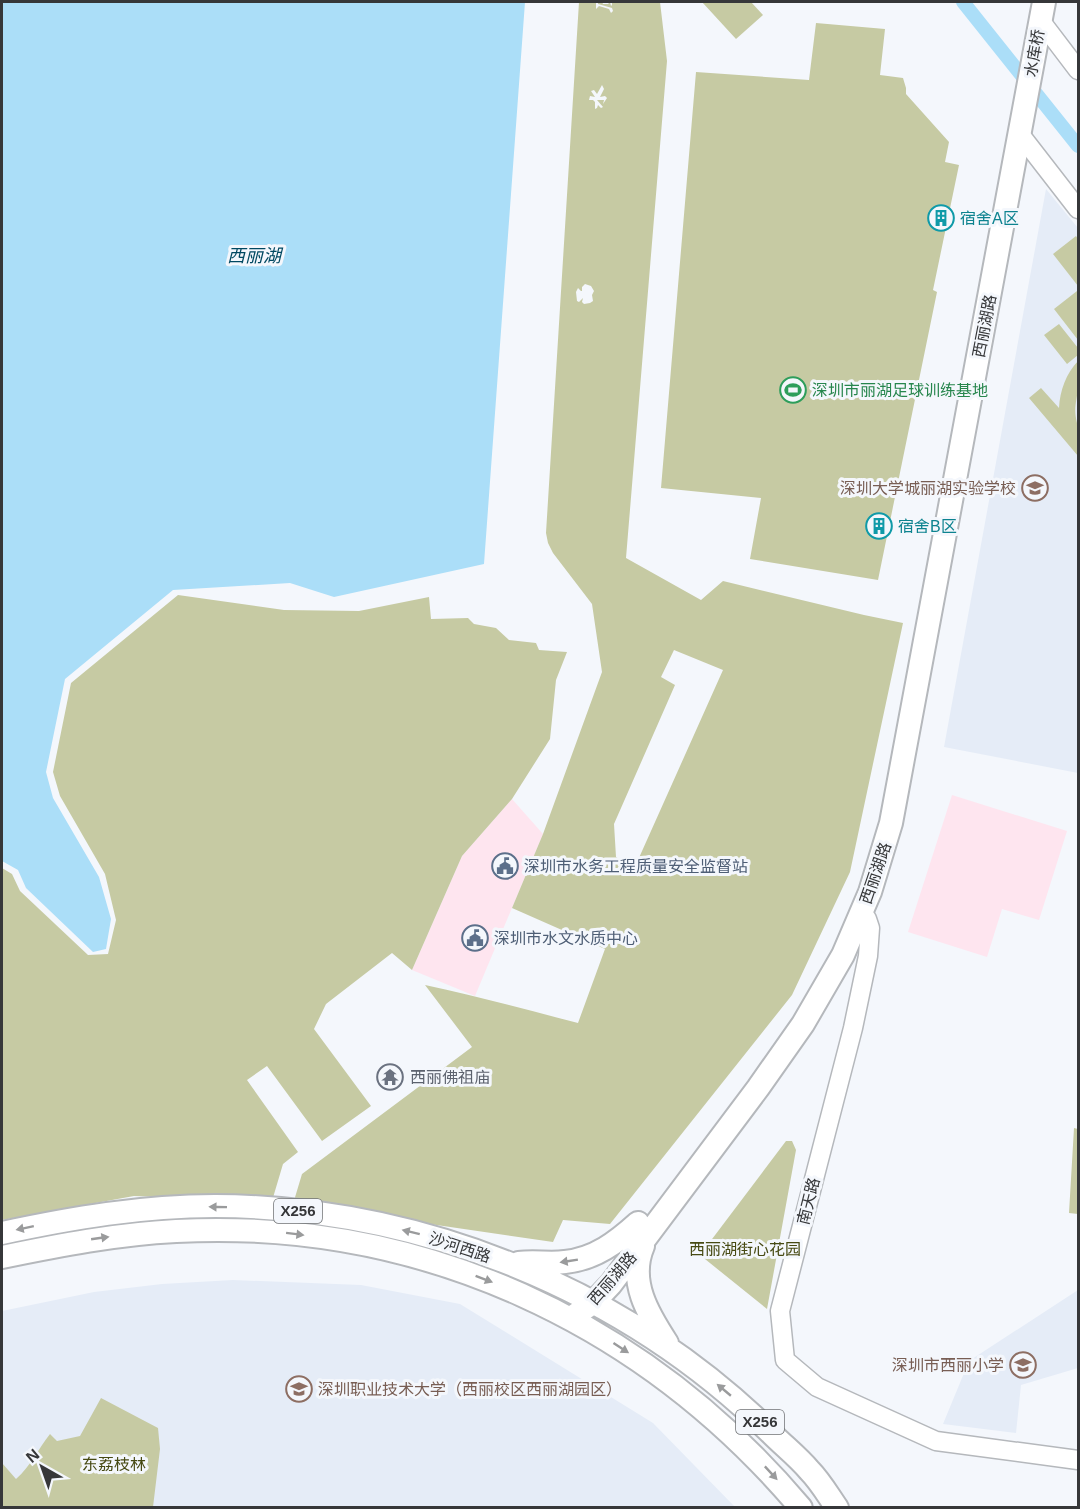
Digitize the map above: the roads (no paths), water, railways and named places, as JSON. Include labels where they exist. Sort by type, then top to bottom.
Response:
[{"type":"main road","name":"水库桥","points":[[1021,85],[1035,10]]},
{"type":"main road","name":"西丽湖路","points":[[644,1228],[758,1088],[802,1024],[843,956],[870,892],[891,823],[1019,133],[1021,85]]},
{"type":"main road","name":"西丽湖路","points":[[571,1318],[588,1300],[611,1284],[644,1228],[791,1018],[829,951],[857,888],[877,820],[1021,85]]},
{"type":"main road","name":"沙河西路","points":[[2,1233],[63,1220],[131,1210],[177,1207],[251,1207],[324,1214],[396,1228],[481,1253],[529,1271],[588,1300],[621,1317],[671,1349],[701,1371],[757,1419],[809,1470],[837,1508]]},
{"type":"main road","points":[[508,1263],[567,1262],[585,1258],[644,1228]]},
{"type":"main road","points":[[644,1228],[637,1271],[640,1289],[646,1308],[671,1349]]},
{"type":"main road","name":"沙河西路","points":[[2,1257],[74,1242],[141,1233],[214,1230],[285,1233],[356,1243],[426,1260],[519,1293],[571,1318],[626,1351],[712,1416],[764,1465],[801,1508]]},
{"type":"street","points":[[1035,10],[1078,70]]},
{"type":"street","points":[[1019,133],[1078,209]]},
{"type":"street","name":"南天路","points":[[862,912],[870,928],[868,956],[853,1028],[780,1311],[785,1360],[817,1387],[936,1441],[1078,1460]]},
{"type":"water","name":"西丽湖","points":[[2,2],[525,2],[484,564],[334,597],[290,583],[173,590],[65,679],[46,772],[53,798],[99,877],[111,919],[106,949],[93,952],[26,888],[18,870],[2,861]]},
{"type":"waterway","points":[[963,2],[1078,146]]},
{"type":"place","name":"宿舍A区","points":[[941,218]]},
{"type":"place","name":"深圳市丽湖足球训练基地","points":[[793,390]]},
{"type":"place","name":"深圳大学城丽湖实验学校","points":[[1035,488]]},
{"type":"place","name":"宿舍B区","points":[[879,526]]},
{"type":"place","name":"深圳市水务工程质量安全监督站","points":[[505,866]]},
{"type":"place","name":"深圳市水文水质中心","points":[[475,938]]},
{"type":"place","name":"西丽佛祖庙","points":[[390,1077]]},
{"type":"place","name":"深圳市西丽小学","points":[[1023,1365]]},
{"type":"place","name":"深圳职业技术大学（西丽校区西丽湖园区）","points":[[299,1389]]},
{"type":"park label","name":"西丽湖街心花园","points":[[745,1249]]},
{"type":"park label","name":"东荔枝林","points":[[114,1464]]}]
